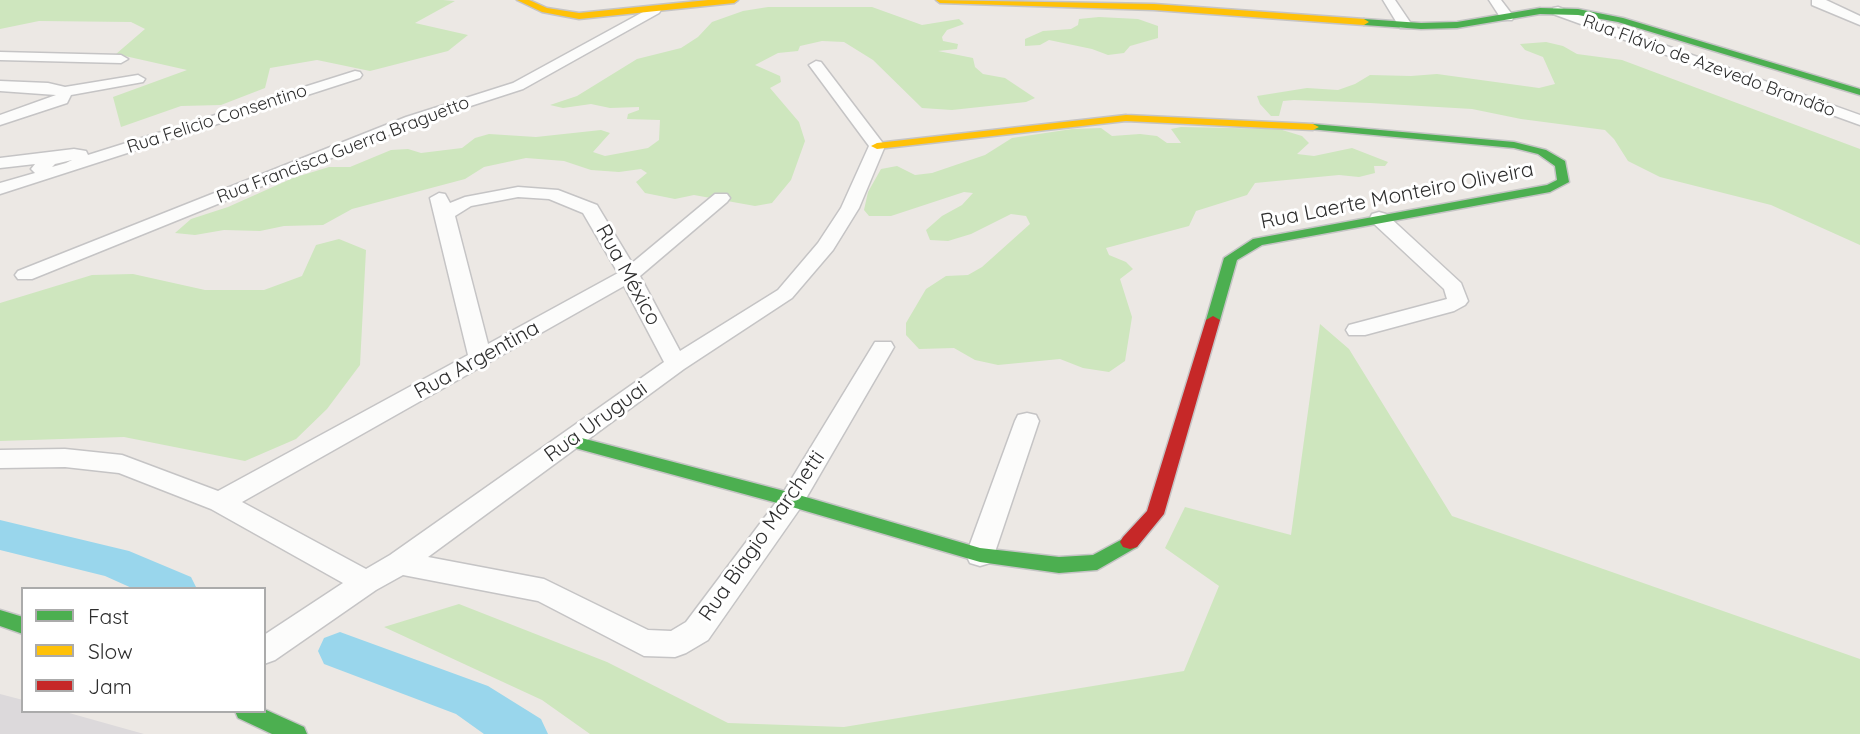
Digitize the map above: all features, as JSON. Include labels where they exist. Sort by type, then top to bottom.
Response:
[{"type":"main road","points":[[521,0],[553,12],[579,16],[734,0]]},
{"type":"main road","points":[[940,0],[1154,6],[1441,26],[1507,16],[1592,14],[1860,92]]},
{"type":"main road","points":[[1154,6],[1440,30],[1562,13]]},
{"type":"main road","name":"Rua Laerte Monteiro Oliveira","points":[[570,441],[792,500],[980,555],[1059,565],[1097,562],[1127,545],[1155,514],[1231,258],[1258,242],[1550,188],[1563,182],[1561,164],[1542,152],[1514,145],[1351,129],[1126,118],[877,146]]},
{"type":"main road","points":[[0,618],[21,625]]},
{"type":"main road","points":[[250,713],[296,734]]},
{"type":"street","points":[[1389,0],[1405,25]]},
{"type":"street","points":[[1494,0],[1507,16]]},
{"type":"street","points":[[1820,0],[1816,2],[1860,21]]},
{"type":"street","name":"Rua Francisca Guerra Braguetto","points":[[25,275],[412,120],[518,86],[654,10]]},
{"type":"street","name":"Rua Flávio de Azevedo Brandão","points":[[1562,13],[1860,120]]},
{"type":"street","points":[[0,56],[121,59]]},
{"type":"street","points":[[816,65],[877,146]]},
{"type":"street","name":"Rua Felicio Consentino","points":[[80,163],[355,75]]},
{"type":"street","points":[[0,86],[48,88],[65,92],[138,79]]},
{"type":"street","points":[[0,120],[62,100],[65,92]]},
{"type":"street","name":"Rua Uruguai","points":[[266,650],[366,582],[400,563],[676,364],[785,294],[826,246],[850,208],[877,146]]},
{"type":"street","points":[[4,162],[40,168],[47,172],[59,164]]},
{"type":"street","points":[[4,162],[80,163]]},
{"type":"street","points":[[8,187],[59,164]]},
{"type":"street","points":[[8,187],[40,168]]},
{"type":"street","name":"Rua México","points":[[480,358],[442,206],[518,192],[552,194],[590,209],[676,364]]},
{"type":"street","name":"Rua Argentina","points":[[219,502],[629,275],[721,198]]},
{"type":"street","points":[[1357,330],[1447,307],[1458,301],[1454,287],[1379,218]]},
{"type":"street","name":"Rua Biagio Marchetti","points":[[400,563],[544,590],[644,643],[675,644],[697,631],[792,500],[883,347]]},
{"type":"street","points":[[980,555],[1027,421]]},
{"type":"street","points":[[0,459],[65,458],[122,464],[219,502],[366,582]]},
{"type":"shaded area","points":[[0,694],[21,699],[21,713],[69,713],[144,734],[0,734]]},
{"type":"green space","points":[[0,0],[443,0],[455,1],[415,23],[468,35],[448,51],[370,71],[317,60],[270,68],[265,88],[221,105],[181,106],[121,127],[113,97],[187,70],[116,54],[145,29],[131,22],[39,21],[0,29]]},
{"type":"green space","points":[[768,7],[872,7],[922,25],[959,19],[964,24],[947,30],[942,37],[943,41],[958,44],[957,49],[938,51],[973,58],[975,67],[983,74],[1005,78],[1035,98],[1026,102],[952,110],[922,108],[873,60],[844,42],[822,41],[800,46],[798,51],[778,53],[755,65],[780,76],[781,82],[770,88],[799,122],[805,141],[791,180],[772,203],[755,206],[694,195],[675,199],[645,193],[636,182],[647,173],[641,169],[619,172],[591,170],[564,161],[526,158],[484,167],[465,179],[352,209],[323,225],[284,226],[260,231],[224,230],[195,235],[175,233],[191,219],[228,207],[293,178],[329,167],[350,167],[391,150],[408,149],[421,153],[462,148],[475,138],[489,134],[536,137],[601,130],[610,133],[593,152],[605,156],[648,148],[659,140],[660,120],[627,119],[628,114],[639,110],[639,107],[610,108],[591,104],[563,108],[550,105],[577,96],[637,59],[681,48],[698,37],[712,22],[743,11]]},
{"type":"green space","points":[[1079,19],[1138,19],[1158,26],[1158,38],[1130,46],[1124,53],[1108,55],[1049,40],[1040,45],[1025,46],[1025,39],[1043,31],[1071,29],[1078,25]]},
{"type":"green space","points":[[1546,42],[1563,46],[1577,54],[1622,60],[1860,149],[1860,245],[1771,205],[1660,177],[1628,161],[1605,130],[1521,119],[1472,109],[1370,103],[1283,101],[1279,116],[1271,116],[1260,104],[1257,96],[1307,88],[1338,90],[1370,75],[1437,74],[1539,88],[1555,84],[1543,57],[1525,50],[1520,44]]},
{"type":"green space","points":[[1101,128],[1112,136],[1140,134],[1157,136],[1167,143],[1181,143],[1171,129],[1279,129],[1302,136],[1309,143],[1297,154],[1314,156],[1352,148],[1388,162],[1385,166],[1374,166],[1375,173],[1359,177],[1339,175],[1255,183],[1247,195],[1196,211],[1189,226],[1106,248],[1109,255],[1126,262],[1133,269],[1120,279],[1132,317],[1125,361],[1109,372],[1083,368],[1060,359],[998,365],[975,360],[954,348],[919,349],[906,335],[906,323],[926,289],[946,276],[968,275],[982,267],[1030,224],[1026,216],[1011,214],[971,234],[948,241],[930,240],[926,230],[942,216],[962,205],[973,193],[964,192],[891,216],[869,216],[864,210],[868,192],[881,169],[897,166],[915,175],[932,173],[985,155],[1012,138],[1072,129]]},
{"type":"green space","points":[[339,239],[366,250],[360,365],[327,409],[296,439],[245,461],[124,437],[0,441],[0,303],[92,275],[133,274],[205,290],[264,290],[302,276],[316,245]]},
{"type":"green space","points":[[1320,324],[1349,349],[1452,516],[1860,659],[1860,734],[590,734],[542,700],[384,627],[459,604],[607,662],[728,723],[844,727],[1184,671],[1219,586],[1165,548],[1185,507],[1291,535]]},
{"type":"waterway","points":[[0,535],[114,562],[171,587]]},
{"type":"waterway","points":[[340,651],[472,700],[524,734]]},
{"type":"traffic: fast","points":[[1364,22],[1421,26],[1457,25],[1540,11],[1578,12],[1620,20],[1860,92]]},
{"type":"traffic: fast","points":[[1213,320],[1231,258],[1258,242],[1550,188],[1563,182],[1561,164],[1542,152],[1514,145],[1313,127]]},
{"type":"traffic: fast","points":[[570,441],[792,500],[980,555],[1059,565],[1097,562],[1130,542]]},
{"type":"traffic: fast","points":[[0,618],[21,625]]},
{"type":"traffic: fast","points":[[250,713],[296,734]]},
{"type":"traffic: slow","points":[[521,0],[545,10],[579,16],[734,0]]},
{"type":"traffic: slow","points":[[940,0],[1154,7],[1364,22]]},
{"type":"traffic: slow","points":[[877,146],[1126,118],[1313,127]]},
{"type":"traffic: jam","points":[[1130,542],[1155,514],[1213,320]]}]
